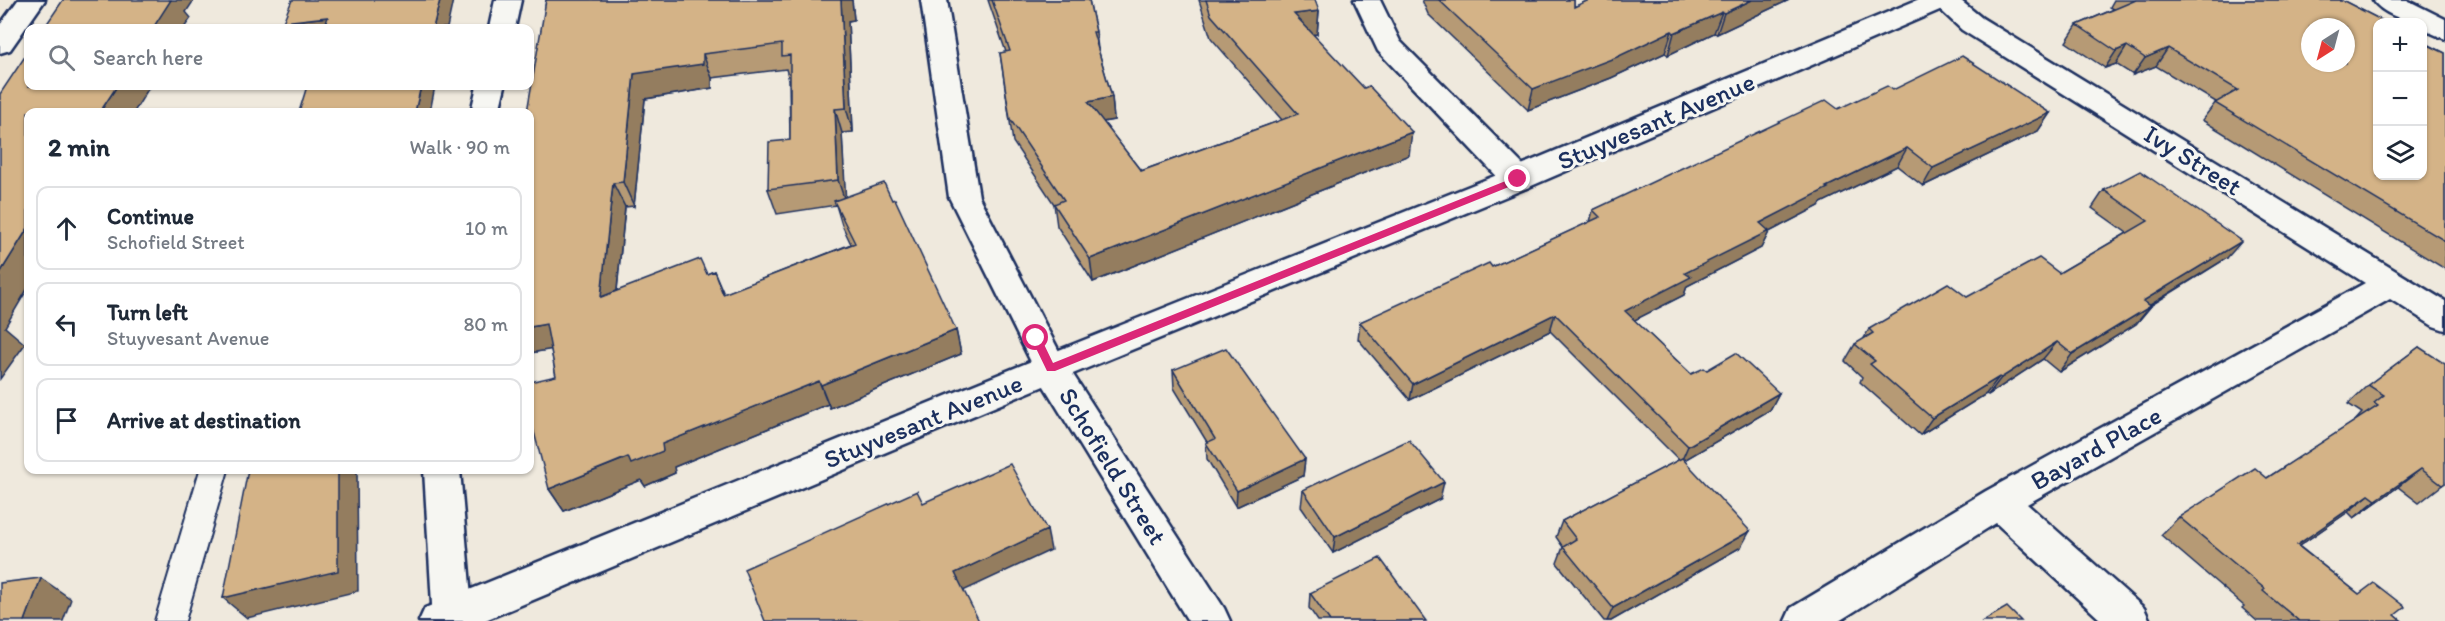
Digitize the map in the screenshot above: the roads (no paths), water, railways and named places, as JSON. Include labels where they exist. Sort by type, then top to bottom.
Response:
[{"type":"street","points":[[0,44],[32,0]]},
{"type":"street","points":[[503,24],[508,0]]},
{"type":"street","name":"Schofield Street","points":[[934,0],[964,197],[1051,368],[1210,621]]},
{"type":"street","points":[[1367,0],[1388,45],[1518,179]]},
{"type":"street","name":"Stuyvesant Avenue","points":[[448,619],[1051,368],[1518,179],[1941,0]]},
{"type":"street","name":"Ivy Street","points":[[1941,0],[1972,24],[2445,317]]},
{"type":"street","points":[[2386,0],[2445,30]]},
{"type":"street","points":[[486,108],[489,90]]},
{"type":"street","name":"Bayard Place","points":[[1805,621],[1999,502],[2392,283]]},
{"type":"street","points":[[442,474],[448,619]]},
{"type":"street","points":[[1999,502],[2130,621]]},
{"type":"lane","points":[[170,621],[213,474]]}]
